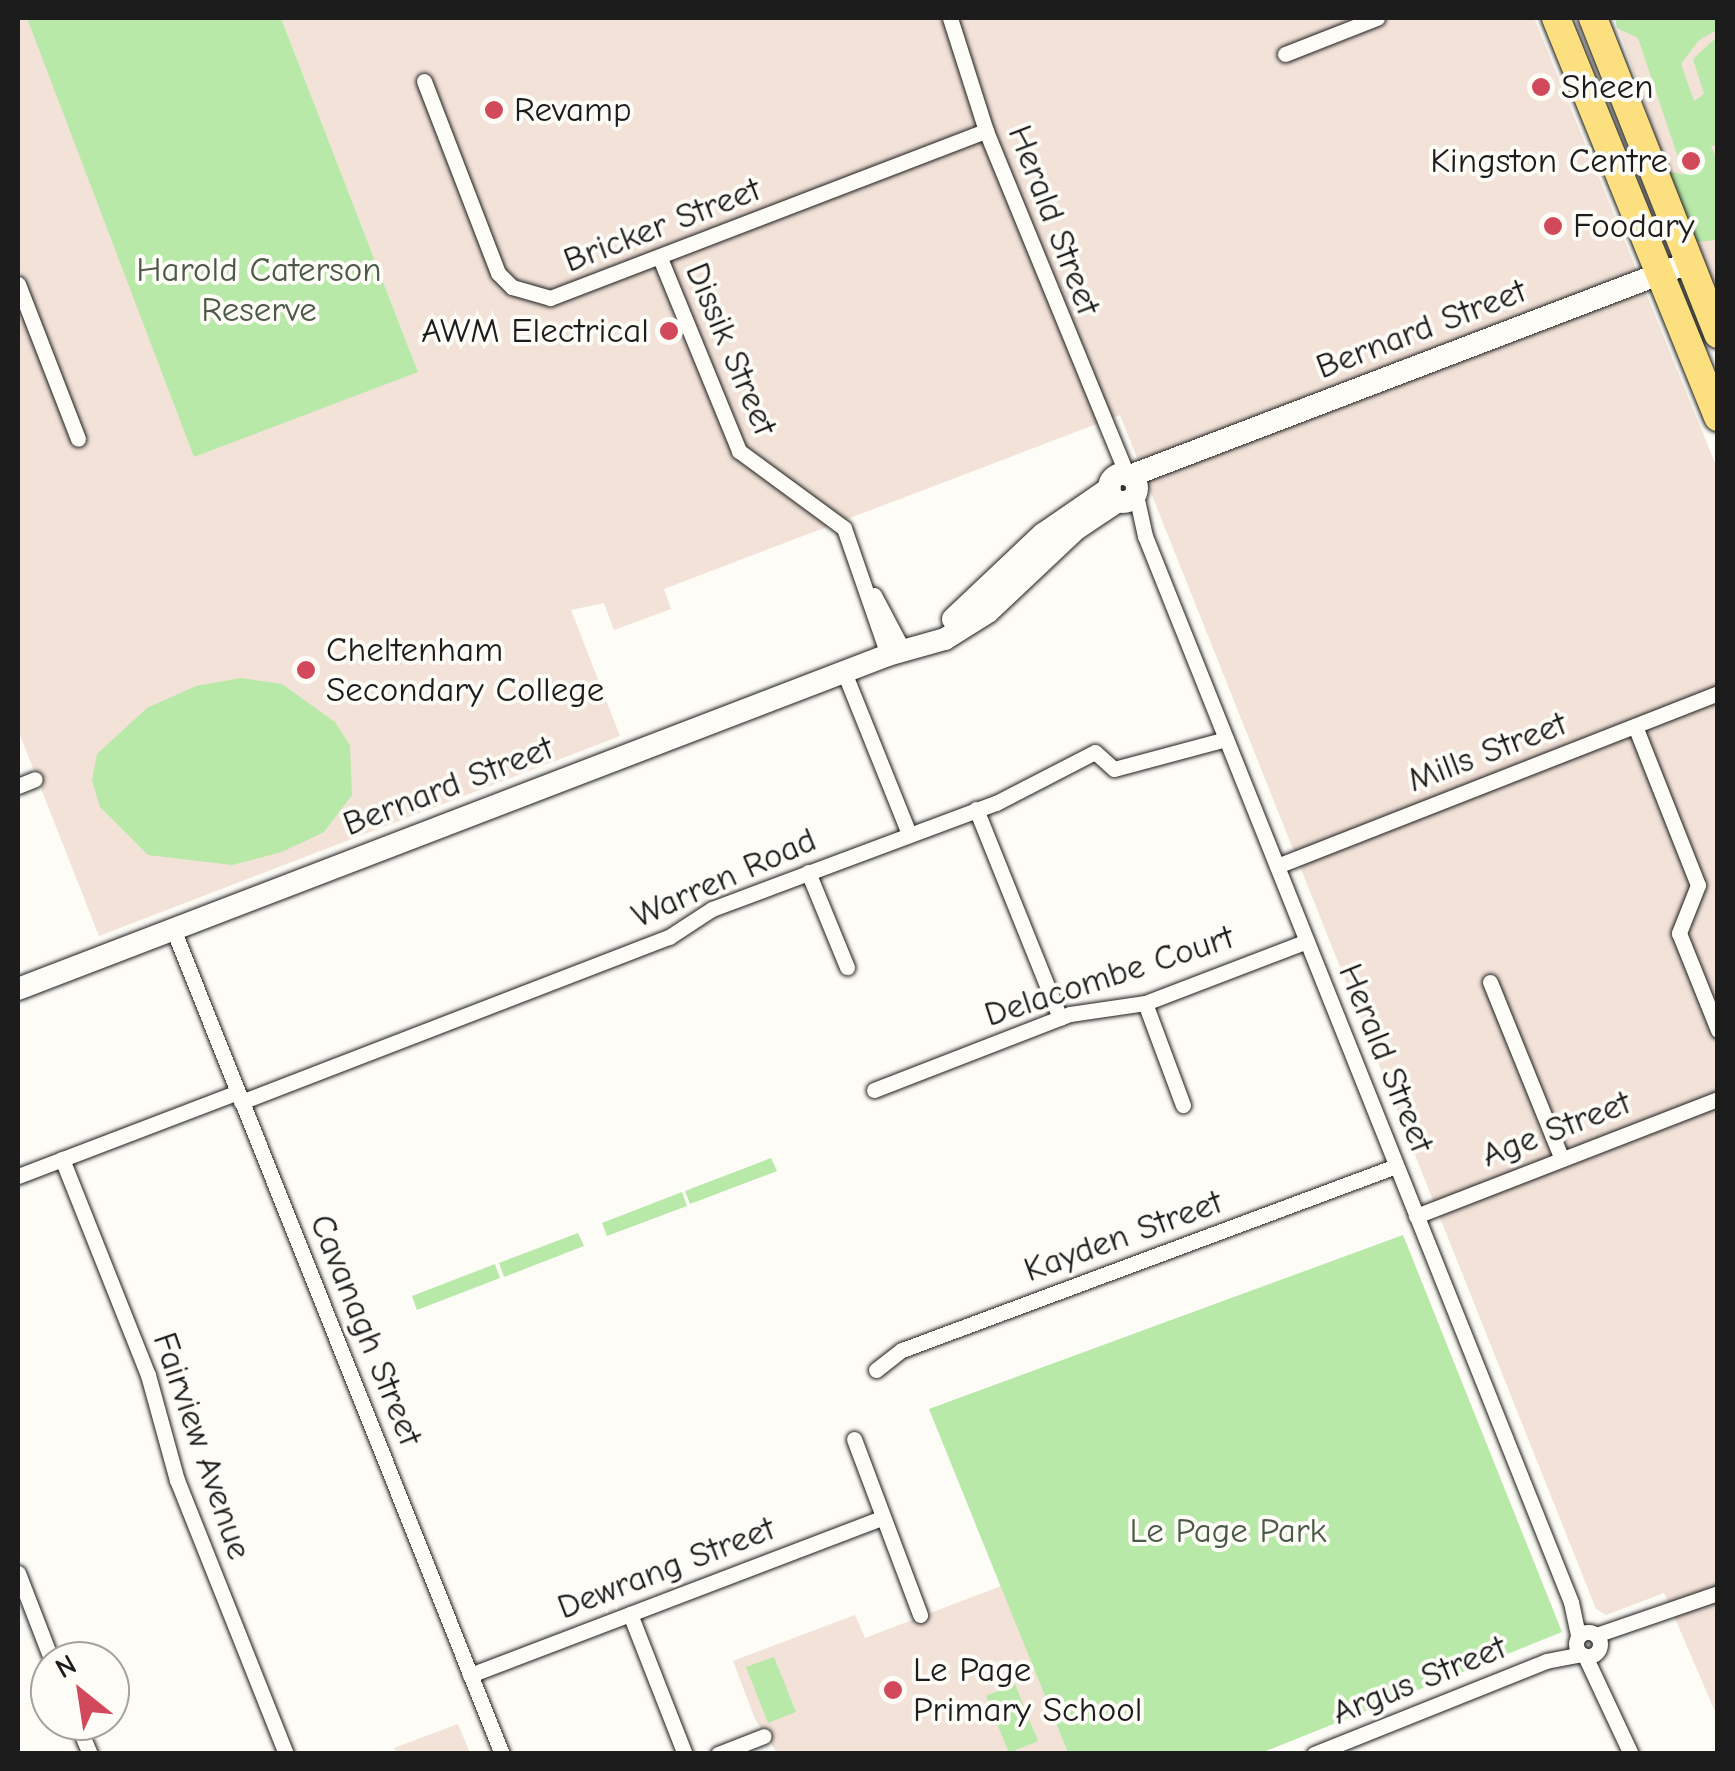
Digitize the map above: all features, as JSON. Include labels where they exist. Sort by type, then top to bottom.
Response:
[{"type":"highway","points":[[1556,18],[1718,417]]},
{"type":"highway","points":[[1592,18],[1718,334]]},
{"type":"street","name":"Herald Street","points":[[950,18],[986,131],[1124,488],[1631,1754]]},
{"type":"street","points":[[1285,54],[1377,18]]},
{"type":"street","name":"Bricker Street","points":[[424,80],[507,284],[559,298],[986,131]]},
{"type":"street","name":"Dissik Street","points":[[660,258],[739,451],[838,521],[896,652]]},
{"type":"street","name":"Bernard Street","points":[[18,989],[896,652],[968,608],[1042,534],[1124,488],[1181,462],[1688,263]]},
{"type":"street","points":[[18,284],[78,439]]},
{"type":"street","points":[[844,672],[908,834]]},
{"type":"street","name":"Mills Street","points":[[1277,866],[1718,693]]},
{"type":"street","points":[[1634,726],[1698,885],[1679,933],[1718,1030]]},
{"type":"street","name":"Warren Road","points":[[18,1176],[668,937],[712,909],[976,809],[1095,752],[1114,769],[1226,739]]},
{"type":"street","points":[[18,786],[35,780]]},
{"type":"street","points":[[976,809],[1060,1018]]},
{"type":"street","points":[[808,872],[847,968]]},
{"type":"street","name":"Cavanagh Street","points":[[172,929],[502,1754]]},
{"type":"street","name":"Delacombe Court","points":[[874,1090],[1060,1018],[1145,1003],[1307,941]]},
{"type":"street","points":[[1490,982],[1562,1159]]},
{"type":"street","points":[[1145,1003],[1183,1104]]},
{"type":"street","name":"Age Street","points":[[1416,1216],[1718,1099]]},
{"type":"street","name":"Fairview Avenue","points":[[62,1159],[148,1375],[177,1480],[286,1754]]},
{"type":"street","name":"Kayden Street","points":[[876,1370],[902,1350],[1396,1166]]},
{"type":"street","points":[[854,1439],[920,1615]]},
{"type":"street","name":"Dewrang Street","points":[[470,1675],[883,1517]]},
{"type":"street","points":[[18,1573],[44,1641]]},
{"type":"street","name":"Argus Street","points":[[1314,1754],[1718,1593]]},
{"type":"street","points":[[630,1614],[685,1754]]},
{"type":"street","points":[[718,1754],[764,1736]]},
{"type":"shaded area","points":[[18,18],[27,18],[418,372],[281,18],[1534,18],[1717,468],[1717,1716],[1664,1593],[1606,1615],[1596,1609],[1120,415],[664,589],[671,609],[614,630],[604,603],[571,610],[620,736],[99,936],[18,730]]},
{"type":"shaded area","name":"Kingston Centre","points":[[1615,18],[1717,18],[1717,292],[1661,152]]},
{"type":"shaded area","name":"Le Page Primary School","points":[[1001,1586],[1068,1753],[777,1753],[755,1719],[733,1661],[855,1615],[865,1638]]},
{"type":"shaded area","points":[[458,1724],[470,1753],[397,1753],[394,1748]]},
{"type":"green space","name":"Harold Caterson Reserve","points":[[27,18],[281,18],[418,372],[194,457]]},
{"type":"green space","name":"Kingston Centre","points":[[1615,18],[1717,18],[1717,30],[1699,40],[1681,64],[1694,101],[1704,94],[1693,59],[1717,37],[1717,145],[1711,146],[1717,161],[1717,240],[1697,242],[1669,171],[1684,175],[1638,38],[1617,28]]},
{"type":"green space","points":[[241,678],[282,684],[335,722],[350,745],[352,795],[324,832],[282,852],[232,865],[148,855],[100,807],[92,780],[97,754],[147,708],[196,686]]},
{"type":"green space","points":[[771,1158],[777,1171],[690,1204],[685,1191]]},
{"type":"green space","points":[[682,1192],[687,1206],[607,1236],[602,1223]]},
{"type":"green space","points":[[578,1233],[584,1246],[504,1277],[499,1263]]},
{"type":"green space","name":"Le Page Park","points":[[1403,1235],[1562,1632],[1261,1753],[1068,1753],[929,1409]]},
{"type":"green space","points":[[495,1264],[500,1278],[417,1310],[412,1296]]},
{"type":"green space","points":[[774,1657],[796,1712],[768,1723],[746,1667]]},
{"type":"green space","points":[[1015,1684],[1038,1741],[1009,1753],[986,1696]]},
{"type":"place","name":"Sheen","points":[[1541,87]]},
{"type":"place","name":"Revamp","points":[[494,110]]},
{"type":"place","name":"Kingston Centre","points":[[1691,161]]},
{"type":"place","name":"Foodary","points":[[1553,226]]},
{"type":"place","name":"AWM Electrical","points":[[669,331]]},
{"type":"place","name":"Cheltenham Secondary College","points":[[306,670]]},
{"type":"place","name":"Le Page Primary School","points":[[893,1690]]}]
